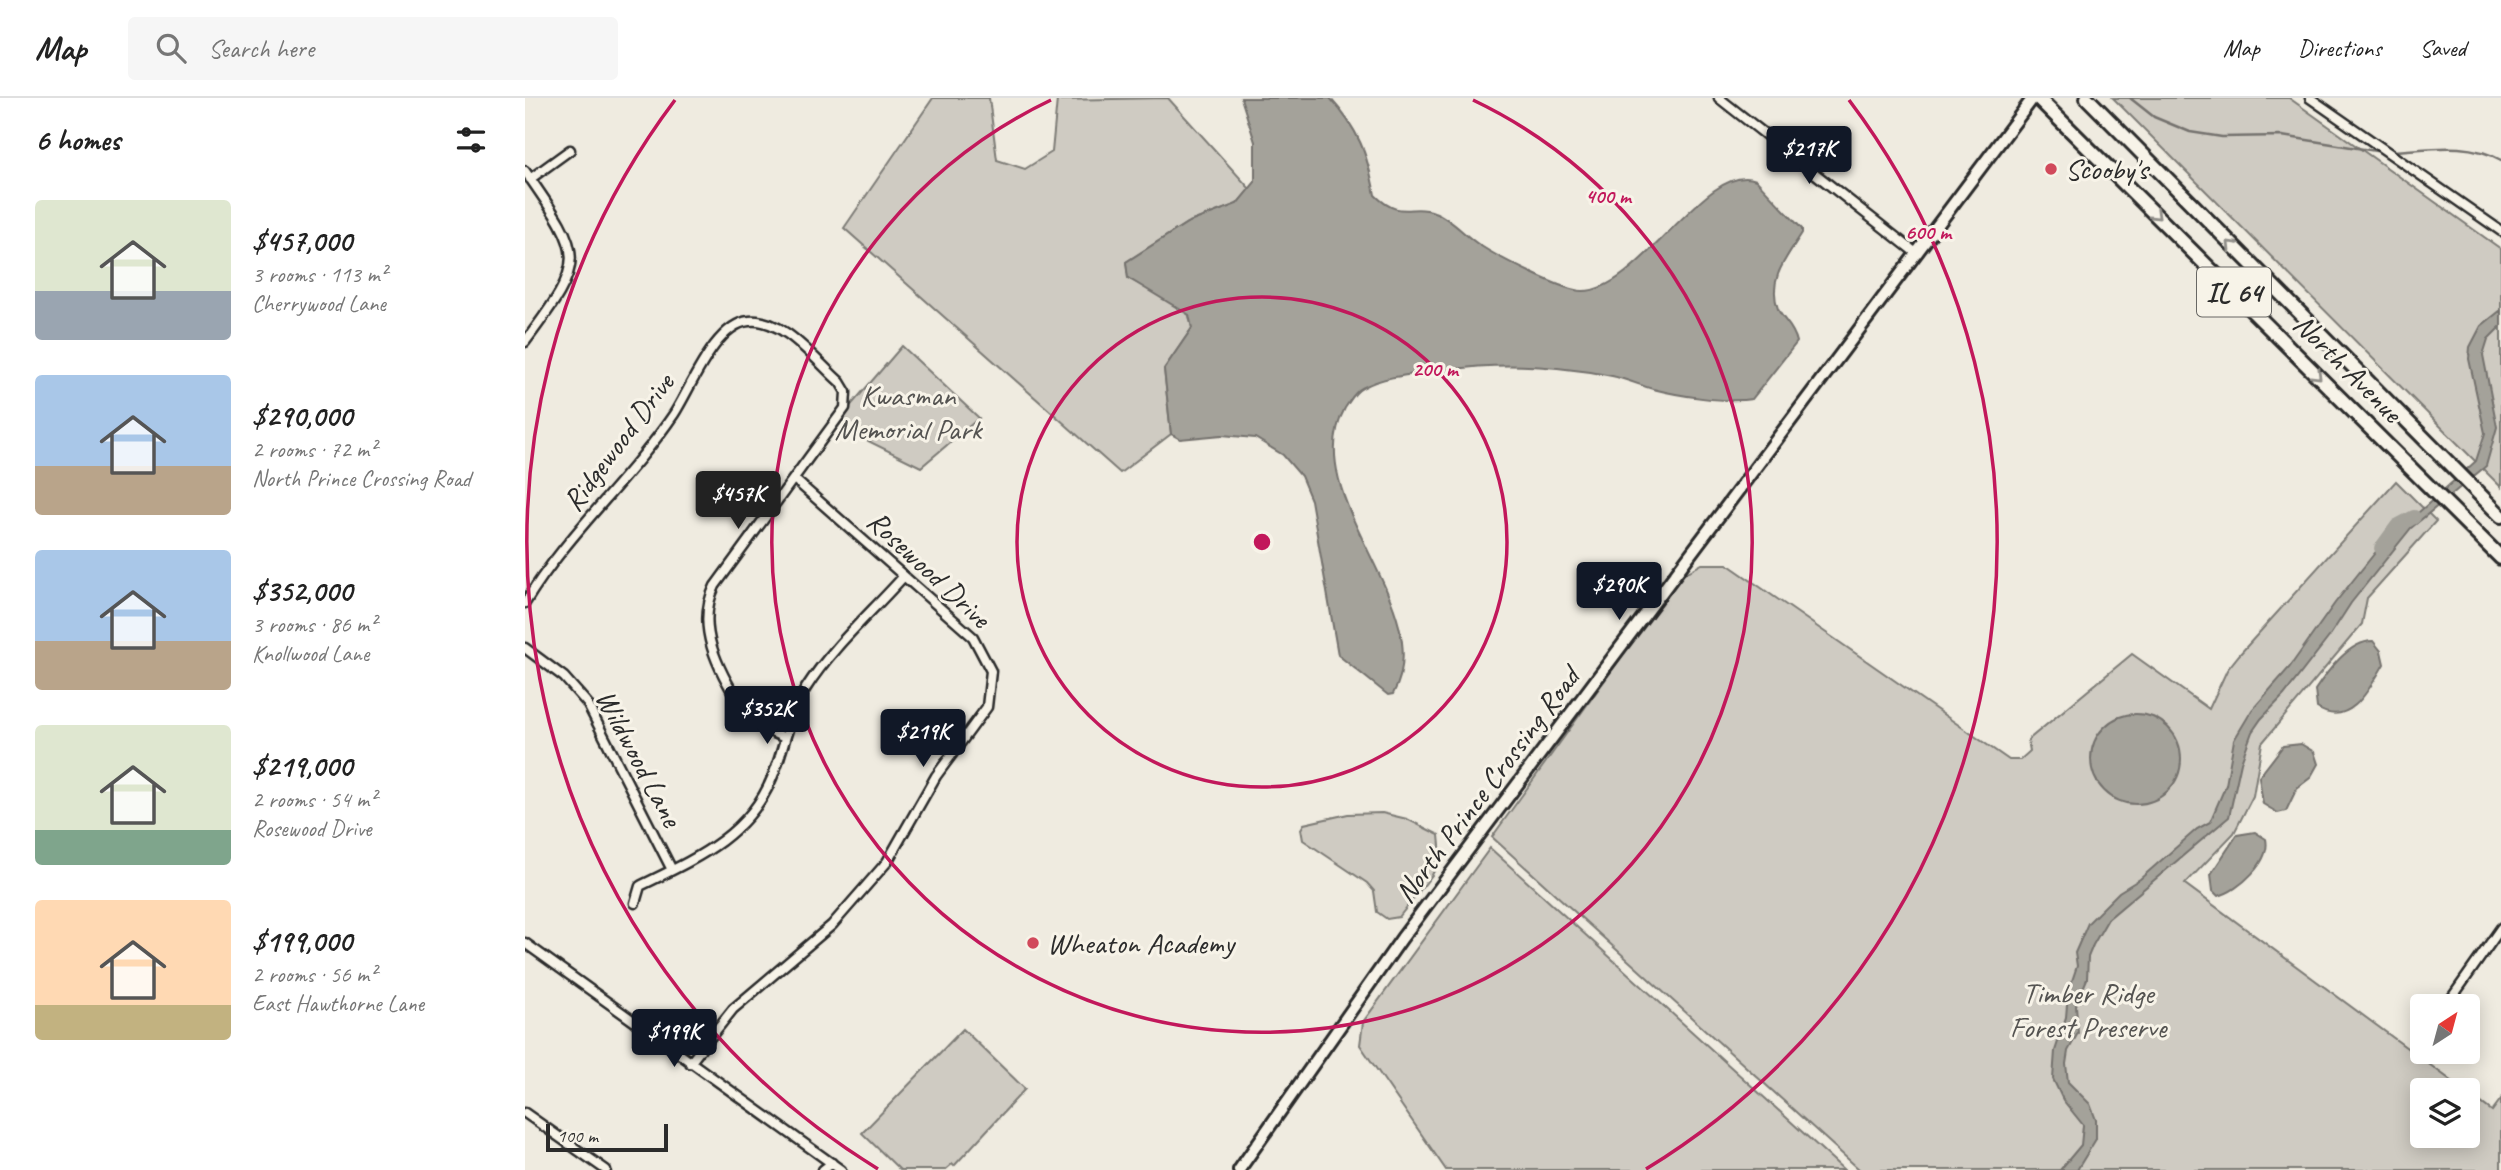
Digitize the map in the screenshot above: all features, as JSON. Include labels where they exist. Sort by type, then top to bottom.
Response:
[{"type":"main road","name":"North Avenue","points":[[2035,98],[2501,558]]},
{"type":"main road","name":"North Avenue","points":[[2087,98],[2501,516]]},
{"type":"street","points":[[1719,98],[1916,253]]},
{"type":"street","name":"North Prince Crossing Road","points":[[1239,1170],[1402,938],[2035,98]]},
{"type":"street","points":[[2310,98],[2501,231]]},
{"type":"street","points":[[525,342],[563,290],[571,260],[571,248],[565,231],[528,175],[570,150]]},
{"type":"street","name":"Ridgewood Drive","points":[[525,603],[550,566],[654,441],[718,339],[732,327],[754,321],[781,330],[840,382],[846,392],[843,413],[794,479]]},
{"type":"street","points":[[783,737],[756,725],[745,714],[705,628],[706,610],[715,586],[794,479]]},
{"type":"street","name":"Rosewood Drive","points":[[690,1062],[733,1009],[817,940],[875,878],[898,845],[936,776],[987,707],[991,671],[980,646],[794,479]]},
{"type":"street","points":[[635,903],[640,886],[714,848],[743,824],[772,778],[783,737],[798,702],[815,676],[904,576]]},
{"type":"street","name":"Wildwood Lane","points":[[525,648],[564,677],[587,703],[672,870]]},
{"type":"street","points":[[2454,994],[2501,928]]},
{"type":"street","points":[[525,943],[831,1167],[841,1170]]},
{"type":"street","points":[[525,1113],[606,1170]]},
{"type":"street","points":[[823,1170],[831,1167]]},
{"type":"green space","points":[[933,98],[989,98],[997,160],[1025,169],[1052,152],[1057,100],[1168,98],[1250,189],[1237,204],[1187,223],[1126,262],[1128,278],[1182,308],[1189,315],[1192,328],[1164,369],[1171,434],[1120,473],[844,228]]},
{"type":"green space","points":[[2113,98],[2289,98],[2501,249],[2501,487]]},
{"type":"green space","name":"Kwasman Memorial Park","points":[[902,346],[979,418],[921,467],[864,439],[840,418]]},
{"type":"green space","name":"Timber Ridge Forest Preserve","points":[[2396,481],[2436,521],[2367,598],[2362,624],[2262,743],[2253,796],[2234,833],[2185,884],[2410,1050],[2410,1064],[2429,1064],[2448,1078],[2410,1078],[2410,1148],[2480,1148],[2480,1102],[2492,1111],[2501,1099],[2501,1170],[1860,1170],[1492,837],[1679,577],[1702,564],[1727,564],[2009,760],[2020,760],[2030,751],[2028,740],[2132,654],[2209,709],[2227,670]]},
{"type":"green space","points":[[1382,813],[1407,819],[1439,835],[1441,857],[1432,875],[1399,917],[1387,919],[1377,912],[1374,891],[1367,883],[1303,840],[1301,829],[1304,824],[1348,814]]},
{"type":"green space","points":[[1490,848],[1844,1170],[1446,1170],[1360,1045],[1363,1022]]},
{"type":"green space","points":[[963,1029],[1025,1089],[954,1166],[952,1164],[945,1170],[900,1170],[862,1133]]},
{"type":"shaded area","points":[[1241,98],[1330,98],[1355,132],[1365,154],[1375,195],[1384,203],[1399,209],[1426,210],[1440,215],[1490,251],[1532,273],[1574,290],[1583,291],[1605,285],[1627,271],[1695,206],[1716,189],[1737,179],[1756,180],[1802,229],[1780,269],[1775,288],[1778,309],[1797,342],[1752,399],[1689,396],[1653,389],[1617,377],[1551,368],[1510,366],[1394,377],[1373,383],[1354,394],[1345,408],[1335,442],[1339,478],[1351,515],[1386,589],[1399,626],[1403,661],[1393,694],[1388,695],[1338,655],[1311,500],[1301,476],[1283,455],[1255,438],[1222,435],[1180,439],[1171,434],[1164,369],[1192,328],[1189,315],[1128,278],[1126,262],[1187,223],[1237,204],[1255,182],[1255,142]]},
{"type":"shaded area","points":[[2501,310],[2501,326],[2488,339],[2483,355],[2497,427],[2486,466],[2411,528],[2351,603],[2329,637],[2284,695],[2261,719],[2252,732],[2241,762],[2229,817],[2108,919],[2093,945],[2088,957],[2087,979],[2076,1005],[2078,1033],[2068,1051],[2066,1064],[2068,1082],[2090,1104],[2096,1120],[2096,1139],[2077,1170],[2060,1170],[2081,1145],[2083,1125],[2063,1100],[2053,1079],[2055,1051],[2066,1017],[2068,993],[2077,966],[2075,953],[2088,923],[2119,892],[2140,879],[2197,829],[2210,822],[2226,785],[2234,740],[2252,710],[2289,668],[2335,603],[2402,519],[2418,513],[2476,461],[2485,433],[2469,359],[2470,347],[2481,326]]},
{"type":"shaded area","points":[[2373,641],[2381,651],[2384,664],[2358,703],[2339,713],[2329,713],[2317,708],[2315,690],[2332,667],[2355,646]]},
{"type":"shaded area","points":[[2127,714],[2145,714],[2161,721],[2174,734],[2181,750],[2181,768],[2174,784],[2161,797],[2145,804],[2127,804],[2111,797],[2098,784],[2091,768],[2091,750],[2098,734],[2111,721]]},
{"type":"shaded area","points":[[2301,744],[2314,752],[2318,764],[2310,778],[2297,788],[2286,811],[2278,813],[2263,804],[2259,777],[2283,746]]},
{"type":"shaded area","points":[[2255,832],[2266,839],[2264,856],[2259,865],[2244,882],[2218,896],[2213,891],[2211,874],[2237,835]]},
{"type":"waterway","points":[[2130,98],[2154,117],[2190,132],[2222,137],[2282,136],[2376,151]]},
{"type":"waterway","points":[[2393,151],[2462,148],[2501,160]]},
{"type":"waterway","points":[[2381,548],[2397,526],[2414,517]]},
{"type":"place","name":"Scooby's","points":[[2051,169]]},
{"type":"place","name":"Wheaton Academy","points":[[1033,943]]}]
